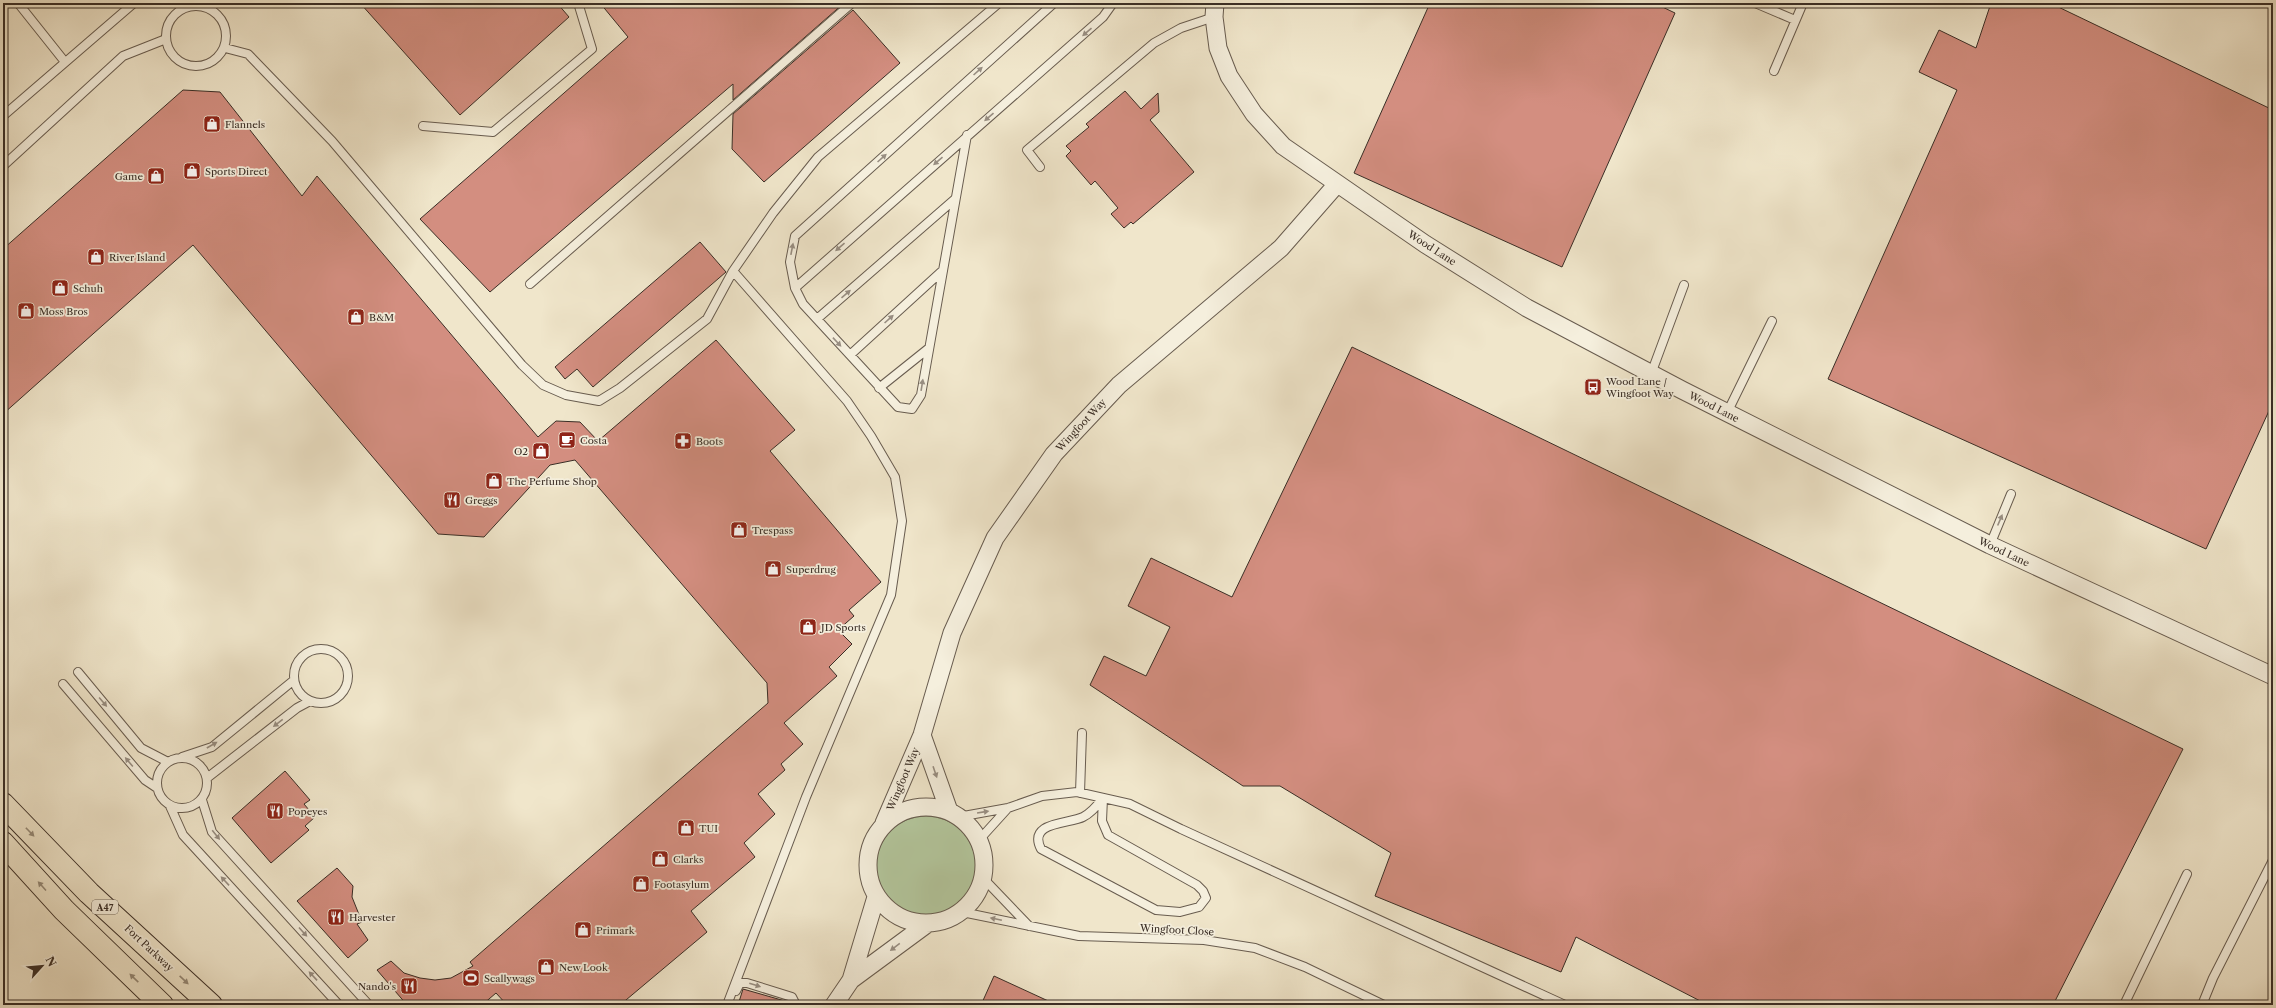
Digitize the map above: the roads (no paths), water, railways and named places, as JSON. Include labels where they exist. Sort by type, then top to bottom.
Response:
[{"type":"main road","name":"Fort Parkway","points":[[3,804],[90,893],[211,1005]]},
{"type":"main road","points":[[3,843],[64,910],[162,1005]]},
{"type":"street","name":"Wood Lane","points":[[1215,10],[1218,48],[1229,76],[1254,114],[1283,146],[1425,244],[1527,308],[1727,413],[1990,545],[2273,676]]},
{"type":"street","name":"Wingfoot Way","points":[[884,824],[922,735],[952,633],[995,538],[1054,454],[1119,385],[1281,248],[1337,184]]},
{"type":"street","name":"Wingfoot Way","points":[[922,735],[954,814]]},
{"type":"street","points":[[932,807],[954,814],[970,827],[978,840],[984,859],[983,878],[975,897],[962,912],[945,921],[927,924],[907,921],[889,912],[876,897],[868,878],[867,859],[872,840],[884,824],[898,813],[915,808],[932,807]]},
{"type":"street","points":[[834,1005],[851,980],[876,897]]},
{"type":"street","points":[[851,980],[927,924]]},
{"type":"lane","points":[[18,3],[65,62]]},
{"type":"lane","points":[[3,116],[134,3]]},
{"type":"lane","points":[[530,284],[852,3]]},
{"type":"lane","points":[[225,48],[248,54],[332,141],[522,365],[543,385],[566,395],[600,401],[620,388],[707,319],[733,271],[773,213],[818,157],[999,3]]},
{"type":"lane","points":[[967,135],[941,272],[921,395],[912,409],[898,408],[803,304],[795,288],[790,262],[795,236],[1054,3]]},
{"type":"lane","points":[[795,288],[967,135],[1103,17],[1113,3]]},
{"type":"lane","points":[[1755,3],[1795,20]]},
{"type":"lane","points":[[1774,71],[1803,3]]},
{"type":"lane","points":[[193,6],[202,6],[212,10],[224,23],[227,37],[225,48],[217,59],[208,64],[196,66],[179,61],[169,49],[166,39],[167,29],[171,20],[182,9],[193,6]]},
{"type":"lane","points":[[423,126],[493,132],[592,49],[579,6]]},
{"type":"lane","points":[[1040,167],[1027,150],[1154,43],[1215,10]]},
{"type":"lane","points":[[3,166],[123,56],[166,39]]},
{"type":"lane","points":[[817,319],[955,199]]},
{"type":"lane","points":[[727,1005],[806,797],[891,595],[902,521],[895,477],[871,436],[847,401],[733,271]]},
{"type":"lane","points":[[850,355],[941,272]]},
{"type":"lane","points":[[1651,374],[1684,285]]},
{"type":"lane","points":[[1727,413],[1772,321]]},
{"type":"lane","points":[[879,388],[928,348]]},
{"type":"lane","points":[[1990,545],[2011,494]]},
{"type":"lane","points":[[322,648],[335,652],[343,658],[348,671],[349,681],[341,695],[327,703],[310,701],[302,696],[294,680],[297,662],[312,650],[322,648]]},
{"type":"lane","points":[[78,672],[141,748],[172,760],[190,759],[198,763],[207,778],[207,791],[202,800],[189,808],[170,806]]},
{"type":"lane","points":[[157,788],[160,772],[172,760],[212,747],[294,680]]},
{"type":"lane","points":[[63,684],[145,780],[157,788],[161,796],[170,806],[182,835],[339,1005]]},
{"type":"lane","points":[[207,778],[297,708],[310,701]]},
{"type":"lane","points":[[1080,793],[1082,733]]},
{"type":"lane","points":[[954,814],[1008,808],[1042,796],[1080,793],[1130,804],[1181,830],[1565,1005]]},
{"type":"lane","points":[[1103,798],[1102,815],[1104,829],[1108,835],[1204,890],[1206,898],[1203,904],[1199,907],[1180,912],[1156,910],[1042,849],[1039,844],[1041,834],[1046,828],[1058,822],[1082,818],[1092,812],[1103,798]]},
{"type":"lane","points":[[202,800],[212,832],[369,1005]]},
{"type":"lane","points":[[978,840],[1008,808]]},
{"type":"lane","points":[[2202,1005],[2213,978],[2273,860]]},
{"type":"lane","points":[[2124,1005],[2188,874]]},
{"type":"lane","points":[[983,878],[1029,926]]},
{"type":"lane","name":"Wingfoot Close","points":[[962,912],[1079,936],[1204,940],[1255,948],[1305,967],[1384,1005]]},
{"type":"lane","points":[[732,1005],[740,984],[747,982],[792,997],[796,1005]]},
{"type":"place","name":"Flannels","points":[[212,124]]},
{"type":"place","name":"Sports Direct","points":[[192,171]]},
{"type":"place","name":"Game","points":[[156,176]]},
{"type":"place","name":"River Island","points":[[96,257]]},
{"type":"place","name":"Schuh","points":[[60,288]]},
{"type":"place","name":"Moss Bros","points":[[26,311]]},
{"type":"place","name":"B&M","points":[[356,317]]},
{"type":"place","name":"Wood Lane / Wingfoot Way","points":[[1593,387]]},
{"type":"place","name":"Costa","points":[[567,440]]},
{"type":"place","name":"Boots","points":[[683,441]]},
{"type":"place","name":"O2","points":[[541,451]]},
{"type":"place","name":"The Perfume Shop","points":[[494,481]]},
{"type":"place","name":"Greggs","points":[[452,500]]},
{"type":"place","name":"Trespass","points":[[739,530]]},
{"type":"place","name":"Superdrug","points":[[773,569]]},
{"type":"place","name":"JD Sports","points":[[808,627]]},
{"type":"place","name":"Popeyes","points":[[275,811]]},
{"type":"place","name":"TUI","points":[[686,828]]},
{"type":"place","name":"Clarks","points":[[660,859]]},
{"type":"place","name":"Footasylum","points":[[641,884]]},
{"type":"place","name":"Harvester","points":[[336,917]]},
{"type":"place","name":"Primark","points":[[583,930]]},
{"type":"place","name":"New Look","points":[[546,967]]},
{"type":"place","name":"Scallywags","points":[[471,978]]},
{"type":"place","name":"Nando's","points":[[409,986]]}]
